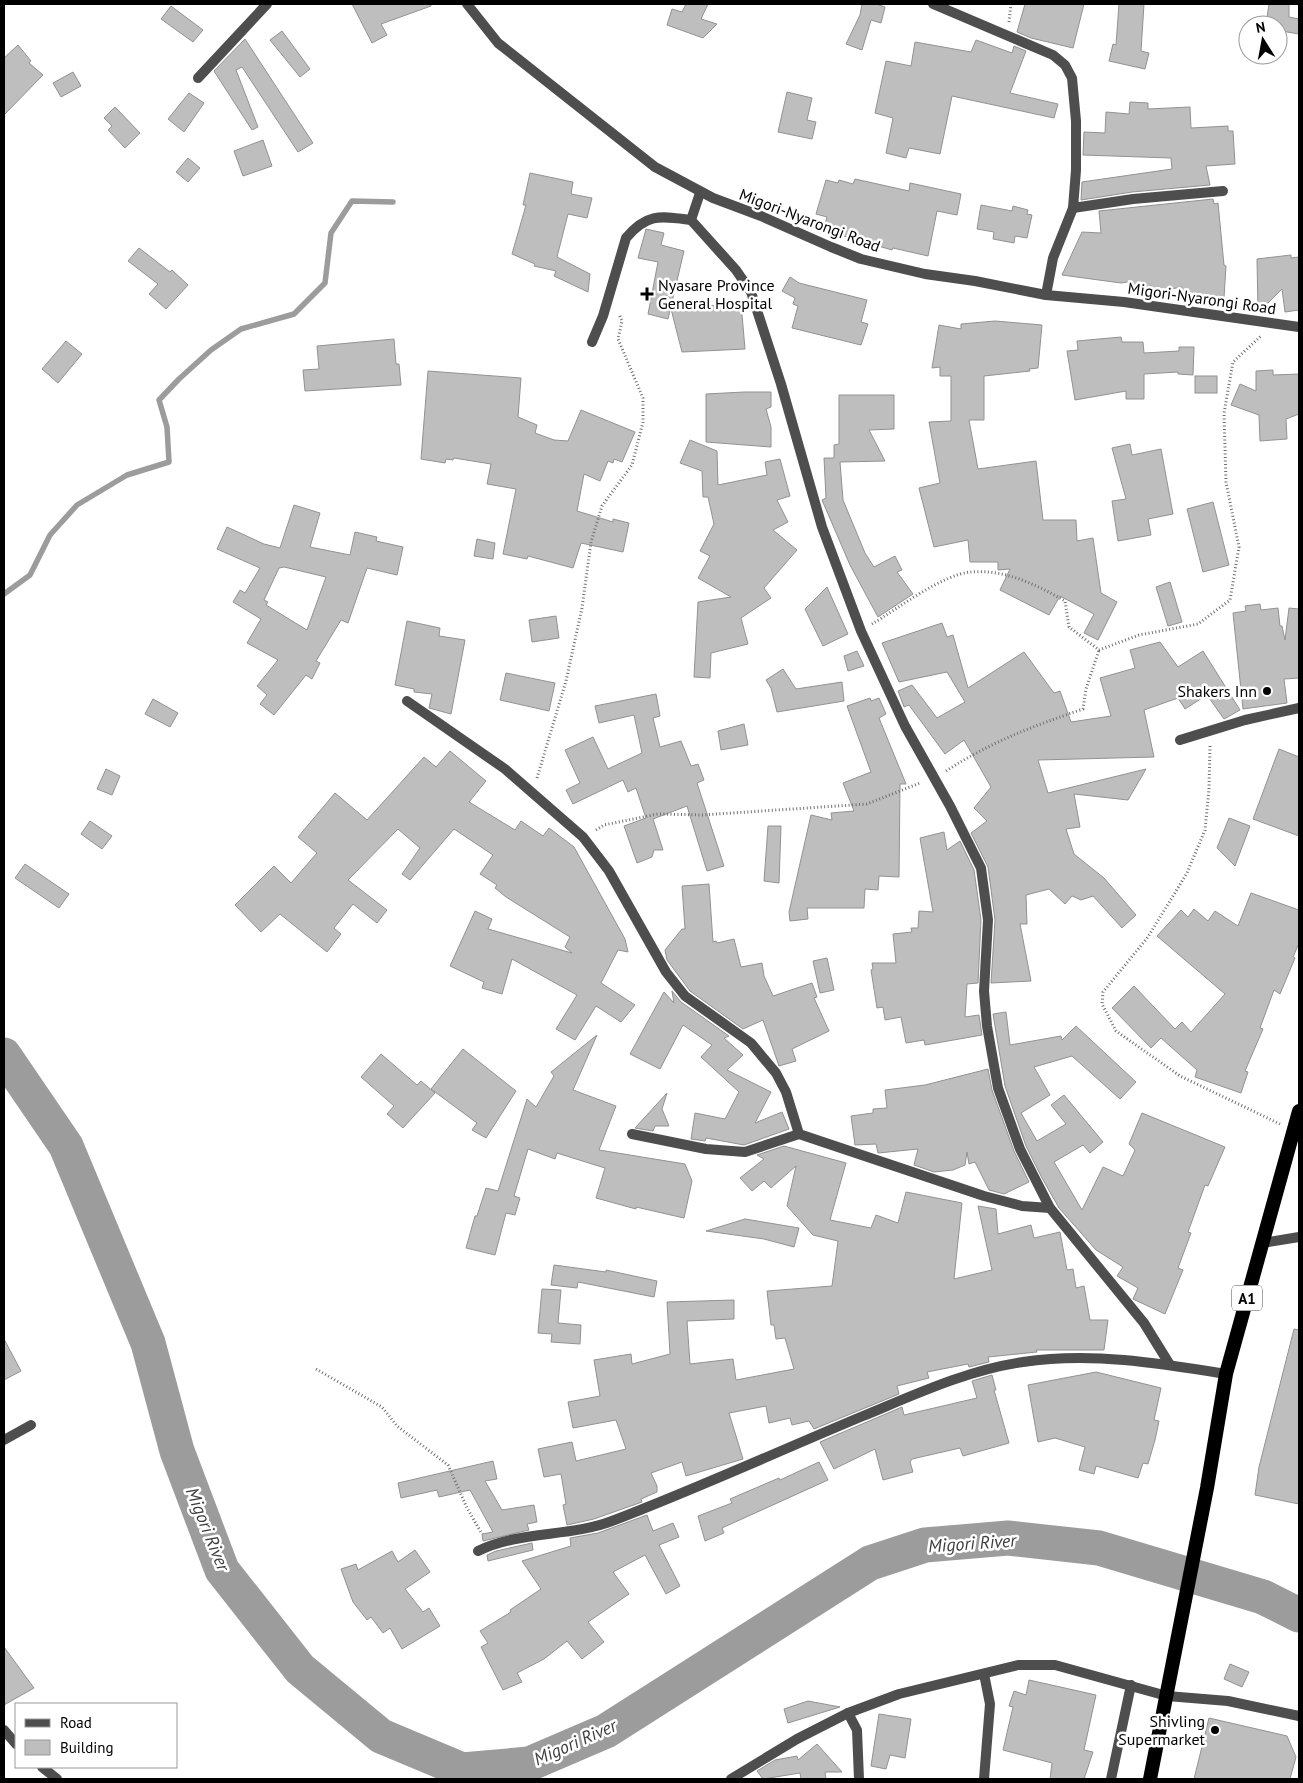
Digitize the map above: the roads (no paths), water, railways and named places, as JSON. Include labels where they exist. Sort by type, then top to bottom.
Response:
[{"type":"highway","name":"A1","points":[[1150,1779],[1207,1488],[1226,1374],[1299,1111]]},
{"type":"street","points":[[198,78],[267,4]]},
{"type":"street","name":"Migori-Nyarongi Road","points":[[467,4],[498,43],[655,167],[700,193],[861,259],[925,274],[976,281],[1046,295],[1299,326]]},
{"type":"street","points":[[933,4],[1053,55],[1065,65],[1072,78],[1075,97],[1076,149],[1073,208],[1053,258],[1046,295]]},
{"type":"street","points":[[1073,208],[1133,199],[1223,191]]},
{"type":"street","points":[[691,220],[700,193]]},
{"type":"street","points":[[592,342],[626,238],[634,228],[656,216],[691,220],[736,270],[751,292],[822,528],[861,631],[905,726],[981,868],[988,920],[984,991],[991,1057],[998,1088],[1013,1134],[1050,1208],[1144,1323],[1170,1365]]},
{"type":"street","points":[[407,701],[505,769],[583,838],[609,871],[666,972],[685,996],[751,1042],[776,1073],[786,1092],[799,1134]]},
{"type":"street","points":[[1180,740],[1209,733],[1246,720],[1299,708]]},
{"type":"street","points":[[632,1134],[706,1149],[745,1152],[799,1134],[984,1196],[1022,1206],[1050,1208]]},
{"type":"street","points":[[1262,1243],[1299,1237]]},
{"type":"street","points":[[478,1551],[489,1546],[610,1522],[921,1392],[984,1370],[1023,1362],[1070,1358],[1120,1358],[1226,1374]]},
{"type":"street","points":[[4,1440],[31,1425]]},
{"type":"street","points":[[731,1779],[797,1739],[848,1714],[899,1694],[984,1674],[1001,1668],[1036,1664],[1055,1665],[1167,1696],[1228,1701],[1299,1716]]},
{"type":"street","points":[[984,1674],[990,1704],[984,1779]]},
{"type":"street","points":[[1111,1779],[1131,1685]]},
{"type":"street","points":[[848,1714],[857,1730],[859,1779]]},
{"type":"street","points":[[4,1730],[15,1743]]},
{"type":"street","points":[[43,1768],[57,1779]]},
{"type":"waterway","points":[[4,594],[30,575],[50,535],[77,505],[127,475],[169,462],[167,427],[159,400],[211,350],[241,329],[294,314],[325,283],[331,233],[352,201],[393,202]]},
{"type":"waterway","name":"Migori River","points":[[4,1055],[66,1146],[148,1343],[177,1451],[222,1570],[300,1669],[381,1736],[462,1770],[529,1764],[606,1731],[870,1563],[925,1545],[1008,1538],[1099,1548],[1263,1597],[1299,1615]]},
{"type":"place","name":"Nyasare Province General Hospital","points":[[647,294]]},
{"type":"place","name":"Shakers Inn","points":[[1267,691]]},
{"type":"place","name":"Shivling Supermarket","points":[[1215,1730]]}]
